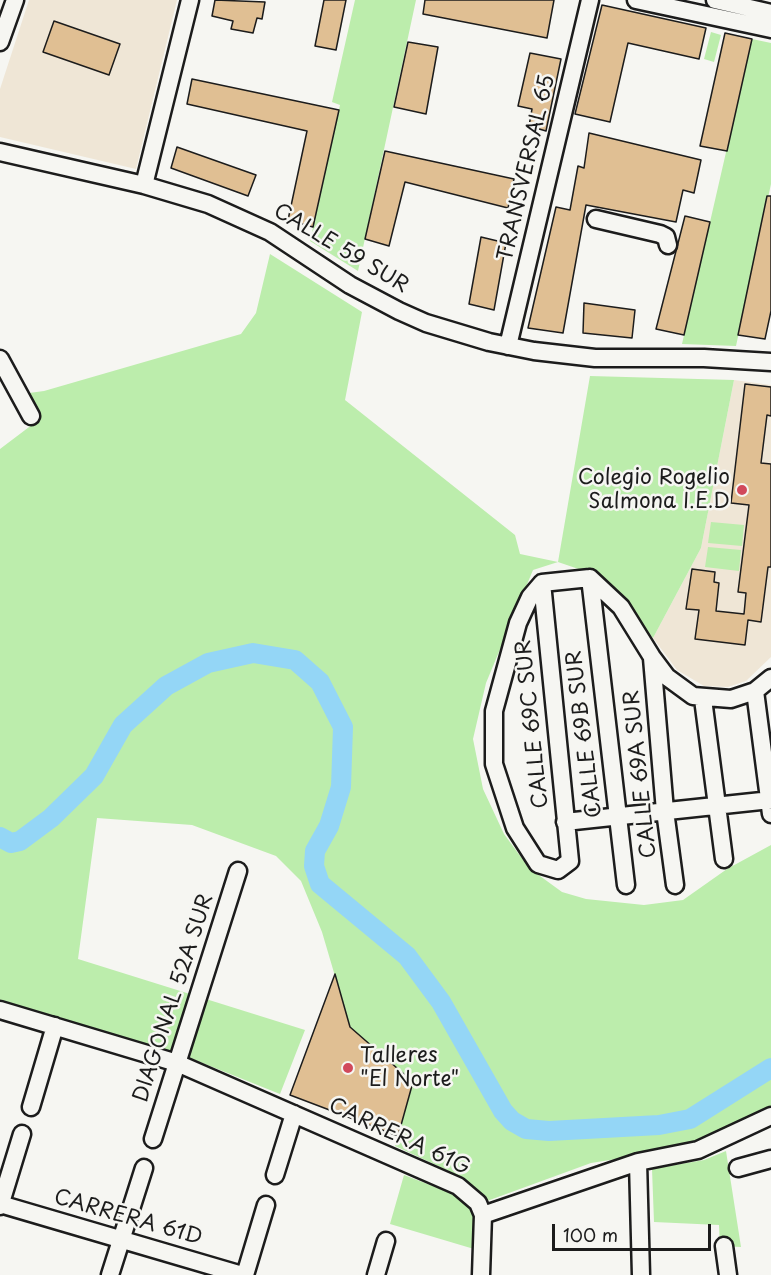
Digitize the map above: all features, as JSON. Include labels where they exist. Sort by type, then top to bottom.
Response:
[{"type":"street","points":[[0,42],[15,0]]},
{"type":"street","points":[[144,185],[190,0]]},
{"type":"street","name":"TRANSVERSAL 65","points":[[508,346],[590,0]]},
{"type":"street","points":[[636,0],[771,29]]},
{"type":"street","points":[[715,0],[771,13]]},
{"type":"street","name":"CALLE 59 SUR","points":[[0,152],[144,185],[208,204],[270,232],[350,285],[399,311],[449,330],[508,346],[595,358],[704,358],[771,362]]},
{"type":"street","points":[[596,219],[660,234],[666,237],[668,245]]},
{"type":"street","points":[[0,359],[31,416]]},
{"type":"street","points":[[542,583],[590,578],[621,607],[652,657],[678,687],[693,696],[703,699],[731,699],[755,691],[771,678]]},
{"type":"street","name":"CALLE 69B SUR","points":[[590,578],[626,885]]},
{"type":"street","name":"CALLE 69C SUR","points":[[542,583],[570,861],[565,867],[552,870],[534,859],[515,828],[494,764],[494,711],[518,623],[530,597],[542,583]]},
{"type":"street","name":"CALLE 69A SUR","points":[[652,657],[665,811],[675,885]]},
{"type":"street","points":[[565,822],[717,805],[770,805],[755,691]]},
{"type":"street","points":[[703,699],[724,859]]},
{"type":"street","name":"DIAGONAL 52A SUR","points":[[153,1139],[238,871]]},
{"type":"street","name":"CARRERA 61G","points":[[0,1010],[177,1063],[458,1186],[478,1203],[483,1215]]},
{"type":"street","points":[[31,1107],[56,1026]]},
{"type":"street","points":[[275,1176],[294,1114]]},
{"type":"street","points":[[481,1275],[483,1215],[638,1162],[698,1150],[771,1116]]},
{"type":"street","points":[[0,1205],[22,1134]]},
{"type":"street","points":[[738,1168],[771,1159]]},
{"type":"street","points":[[638,1162],[641,1275]]},
{"type":"street","points":[[110,1275],[144,1168]]},
{"type":"street","name":"CARRERA 61D","points":[[0,1205],[244,1275]]},
{"type":"street","points":[[244,1275],[266,1205]]},
{"type":"street","points":[[376,1275],[386,1241]]},
{"type":"street","points":[[724,1246],[728,1275]]},
{"type":"shaded area","points":[[29,0],[177,0],[136,169],[0,137],[0,89]]},
{"type":"shaded area","name":"Colegio Rogelio Salmona I.E.D","points":[[734,380],[771,385],[771,657],[746,681],[728,687],[704,686],[677,670],[653,638],[701,548]]},
{"type":"green space","points":[[355,0],[416,0],[358,271],[310,241],[340,105],[332,102]]},
{"type":"green space","points":[[711,32],[721,35],[714,62],[704,59]]},
{"type":"green space","points":[[752,39],[771,43],[771,184],[736,346],[682,344]]},
{"type":"green space","points":[[270,254],[362,312],[345,400],[515,535],[520,554],[558,562],[533,570],[486,683],[473,739],[483,789],[504,834],[529,868],[562,892],[586,899],[644,905],[683,900],[727,869],[771,845],[771,1106],[709,1139],[667,1151],[591,1163],[487,1201],[464,1178],[395,1146],[413,1082],[350,1027],[322,932],[301,881],[276,856],[192,825],[97,818],[78,959],[305,1030],[280,1094],[190,1058],[0,1000],[0,449],[41,418],[29,393],[44,391],[241,334],[256,313]]},
{"type":"green space","points":[[590,376],[734,380],[701,548],[653,638],[599,576],[558,562]]},
{"type":"green space","points":[[711,522],[744,525],[742,546],[708,543]]},
{"type":"green space","points":[[708,547],[741,550],[739,571],[705,567]]},
{"type":"green space","points":[[726,1151],[741,1247],[720,1246],[719,1225],[654,1222],[652,1169],[704,1160]]},
{"type":"green space","points":[[404,1175],[451,1193],[468,1206],[475,1219],[474,1249],[390,1224]]},
{"type":"building","points":[[215,0],[265,2],[262,19],[257,18],[253,33],[231,29],[233,21],[212,16]]},
{"type":"building","points":[[324,0],[346,0],[336,50],[315,46]]},
{"type":"building","points":[[425,0],[554,0],[547,38],[423,14]]},
{"type":"building","points":[[602,5],[706,28],[699,59],[628,43],[610,122],[575,114]]},
{"type":"building","points":[[54,21],[120,44],[109,75],[43,52]]},
{"type":"building","points":[[725,33],[752,39],[727,151],[700,146]]},
{"type":"building","points":[[408,42],[438,47],[426,114],[394,107]]},
{"type":"building","points":[[530,53],[561,59],[546,131],[529,126],[532,109],[518,106]]},
{"type":"building","points":[[192,79],[339,110],[313,227],[288,220],[307,131],[187,104]]},
{"type":"building","points":[[589,133],[701,160],[694,193],[683,190],[676,222],[586,205],[563,333],[528,328],[556,207],[570,210],[578,166],[584,168]]},
{"type":"building","points":[[177,147],[256,175],[248,196],[171,168]]},
{"type":"building","points":[[385,151],[514,179],[508,208],[405,182],[389,246],[365,239]]},
{"type":"building","points":[[767,196],[771,196],[771,311],[765,339],[738,335]]},
{"type":"building","points":[[685,216],[710,222],[684,335],[656,329]]},
{"type":"building","points":[[481,237],[506,243],[494,310],[469,304]]},
{"type":"building","points":[[584,303],[635,310],[632,338],[583,333]]},
{"type":"building","points":[[745,384],[771,387],[771,416],[767,415],[761,463],[771,464],[771,567],[768,567],[761,622],[748,620],[745,645],[695,639],[699,610],[686,609],[692,569],[715,572],[714,582],[719,583],[716,611],[744,614],[746,593],[738,592],[749,505],[731,503]]},
{"type":"building","name":"Talleres \"El Norte\"","points":[[335,974],[350,1027],[413,1082],[398,1136],[290,1095]]},
{"type":"waterway","points":[[0,837],[11,843],[20,841],[51,818],[94,776],[123,725],[166,686],[208,663],[253,653],[295,660],[320,682],[343,727],[341,787],[329,826],[315,851],[314,866],[320,884],[407,956],[441,1002],[503,1111],[512,1121],[526,1129],[549,1131],[659,1125],[690,1119],[771,1068]]},
{"type":"place","name":"Colegio Rogelio Salmona I.E.D","points":[[742,490]]},
{"type":"place","name":"Talleres \"El Norte\"","points":[[348,1068]]}]
